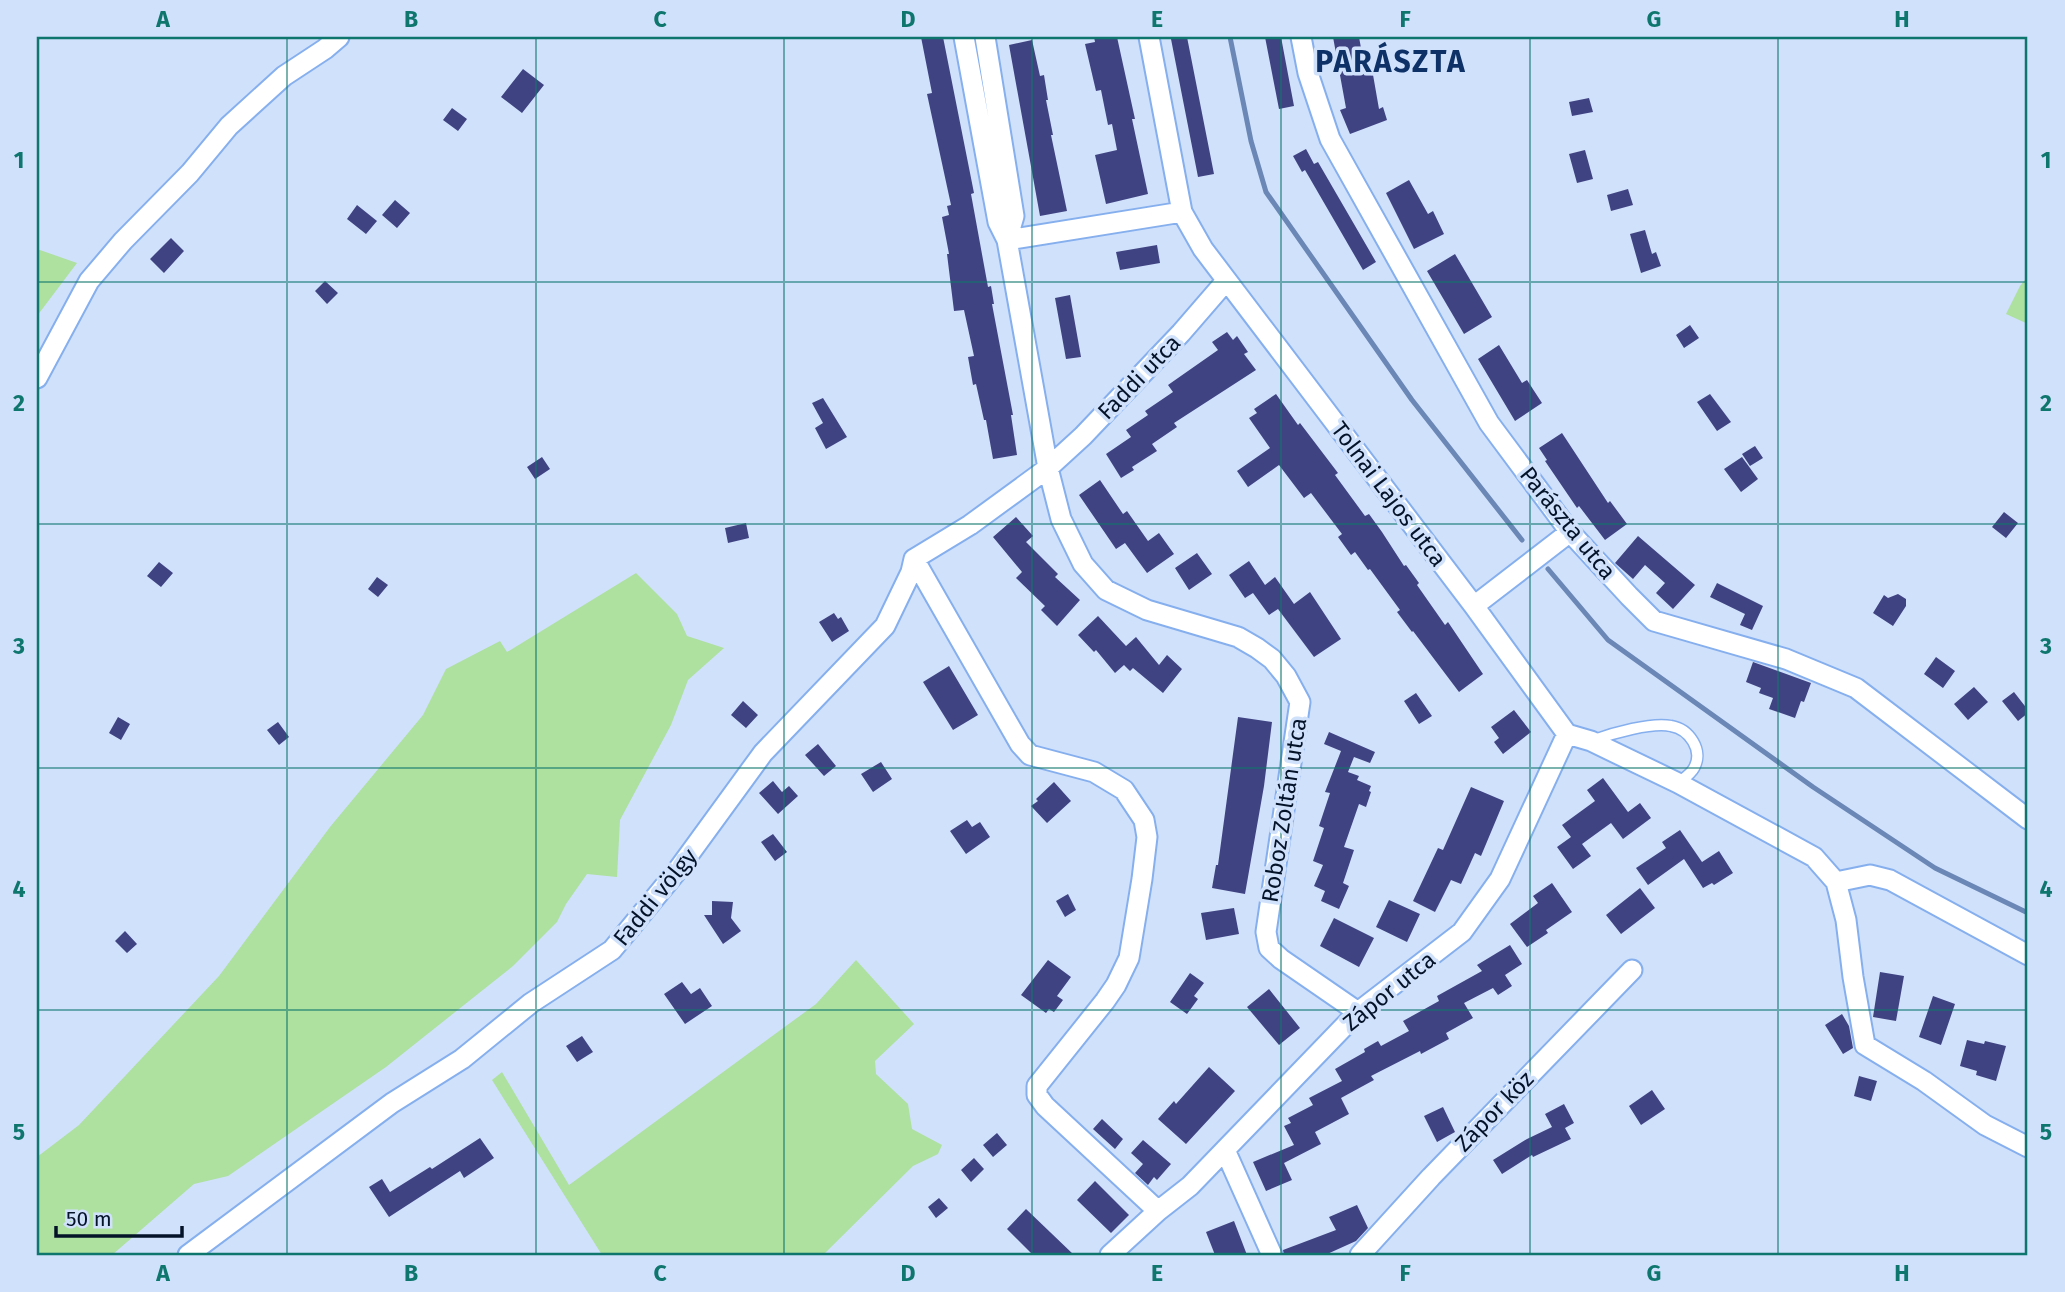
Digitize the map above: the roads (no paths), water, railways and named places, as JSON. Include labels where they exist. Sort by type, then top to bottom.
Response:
[{"type":"street","points":[[37,378],[89,281],[123,241],[190,173],[229,126],[284,76],[325,50],[339,37]]},
{"type":"street","name":"Roboz Zoltán utca","points":[[964,37],[998,222],[1007,240],[1048,468],[1061,519],[1083,564],[1106,590],[1147,610],[1238,637],[1272,659],[1286,676],[1300,702],[1266,932],[1269,948],[1358,1012]]},
{"type":"street","name":"Roboz Zoltán utca","points":[[985,37],[1014,216],[1007,240]]},
{"type":"street","name":"Tolnai Lajos utca","points":[[1149,37],[1182,212],[1203,249],[1474,606],[1567,734]]},
{"type":"street","name":"Parászta utca","points":[[1301,37],[1308,73],[1330,139],[1489,424],[1570,532],[1654,621],[1786,659],[1856,688],[2028,818]]},
{"type":"street","points":[[1007,240],[1182,212]]},
{"type":"street","name":"Faddi utca","points":[[1048,468],[1083,436],[1181,333],[1226,281]]},
{"type":"street","points":[[1048,468],[970,525],[914,559],[1020,744],[1030,755],[1074,766],[1111,781],[1124,790],[1144,820],[1147,837],[1129,958],[1105,1001],[1037,1086],[1037,1095],[1045,1106],[1158,1211]]},
{"type":"street","points":[[1474,606],[1570,532]]},
{"type":"street","name":"Faddi völgy","points":[[188,1255],[392,1103],[461,1059],[531,1003],[612,950],[677,871],[764,752],[884,626],[911,572],[914,559]]},
{"type":"street","points":[[1567,734],[1591,741],[1678,783],[1814,857],[1836,882],[1846,920],[1865,1045],[1924,1081],[1985,1125],[2028,1147]]},
{"type":"street","name":"Zápor utca","points":[[1110,1255],[1190,1186],[1358,1012],[1462,932],[1500,880],[1567,734]]},
{"type":"street","points":[[1836,882],[1870,875],[1890,880],[2028,955]]},
{"type":"street","name":"Zápor köz","points":[[1360,1255],[1440,1167],[1632,970]]},
{"type":"street","points":[[1225,1150],[1272,1255]]},
{"type":"lane","points":[[1591,741],[1651,727],[1669,725],[1681,729],[1694,742],[1698,755],[1694,768],[1678,783]]},
{"type":"waterway","points":[[1230,37],[1251,141],[1266,192],[1412,400],[1522,540]]},
{"type":"waterway","points":[[1548,569],[1608,640],[1813,787],[1935,868],[2028,913]]},
{"type":"district","name":"PARÁSZTA","points":[[1391,62]]}]
